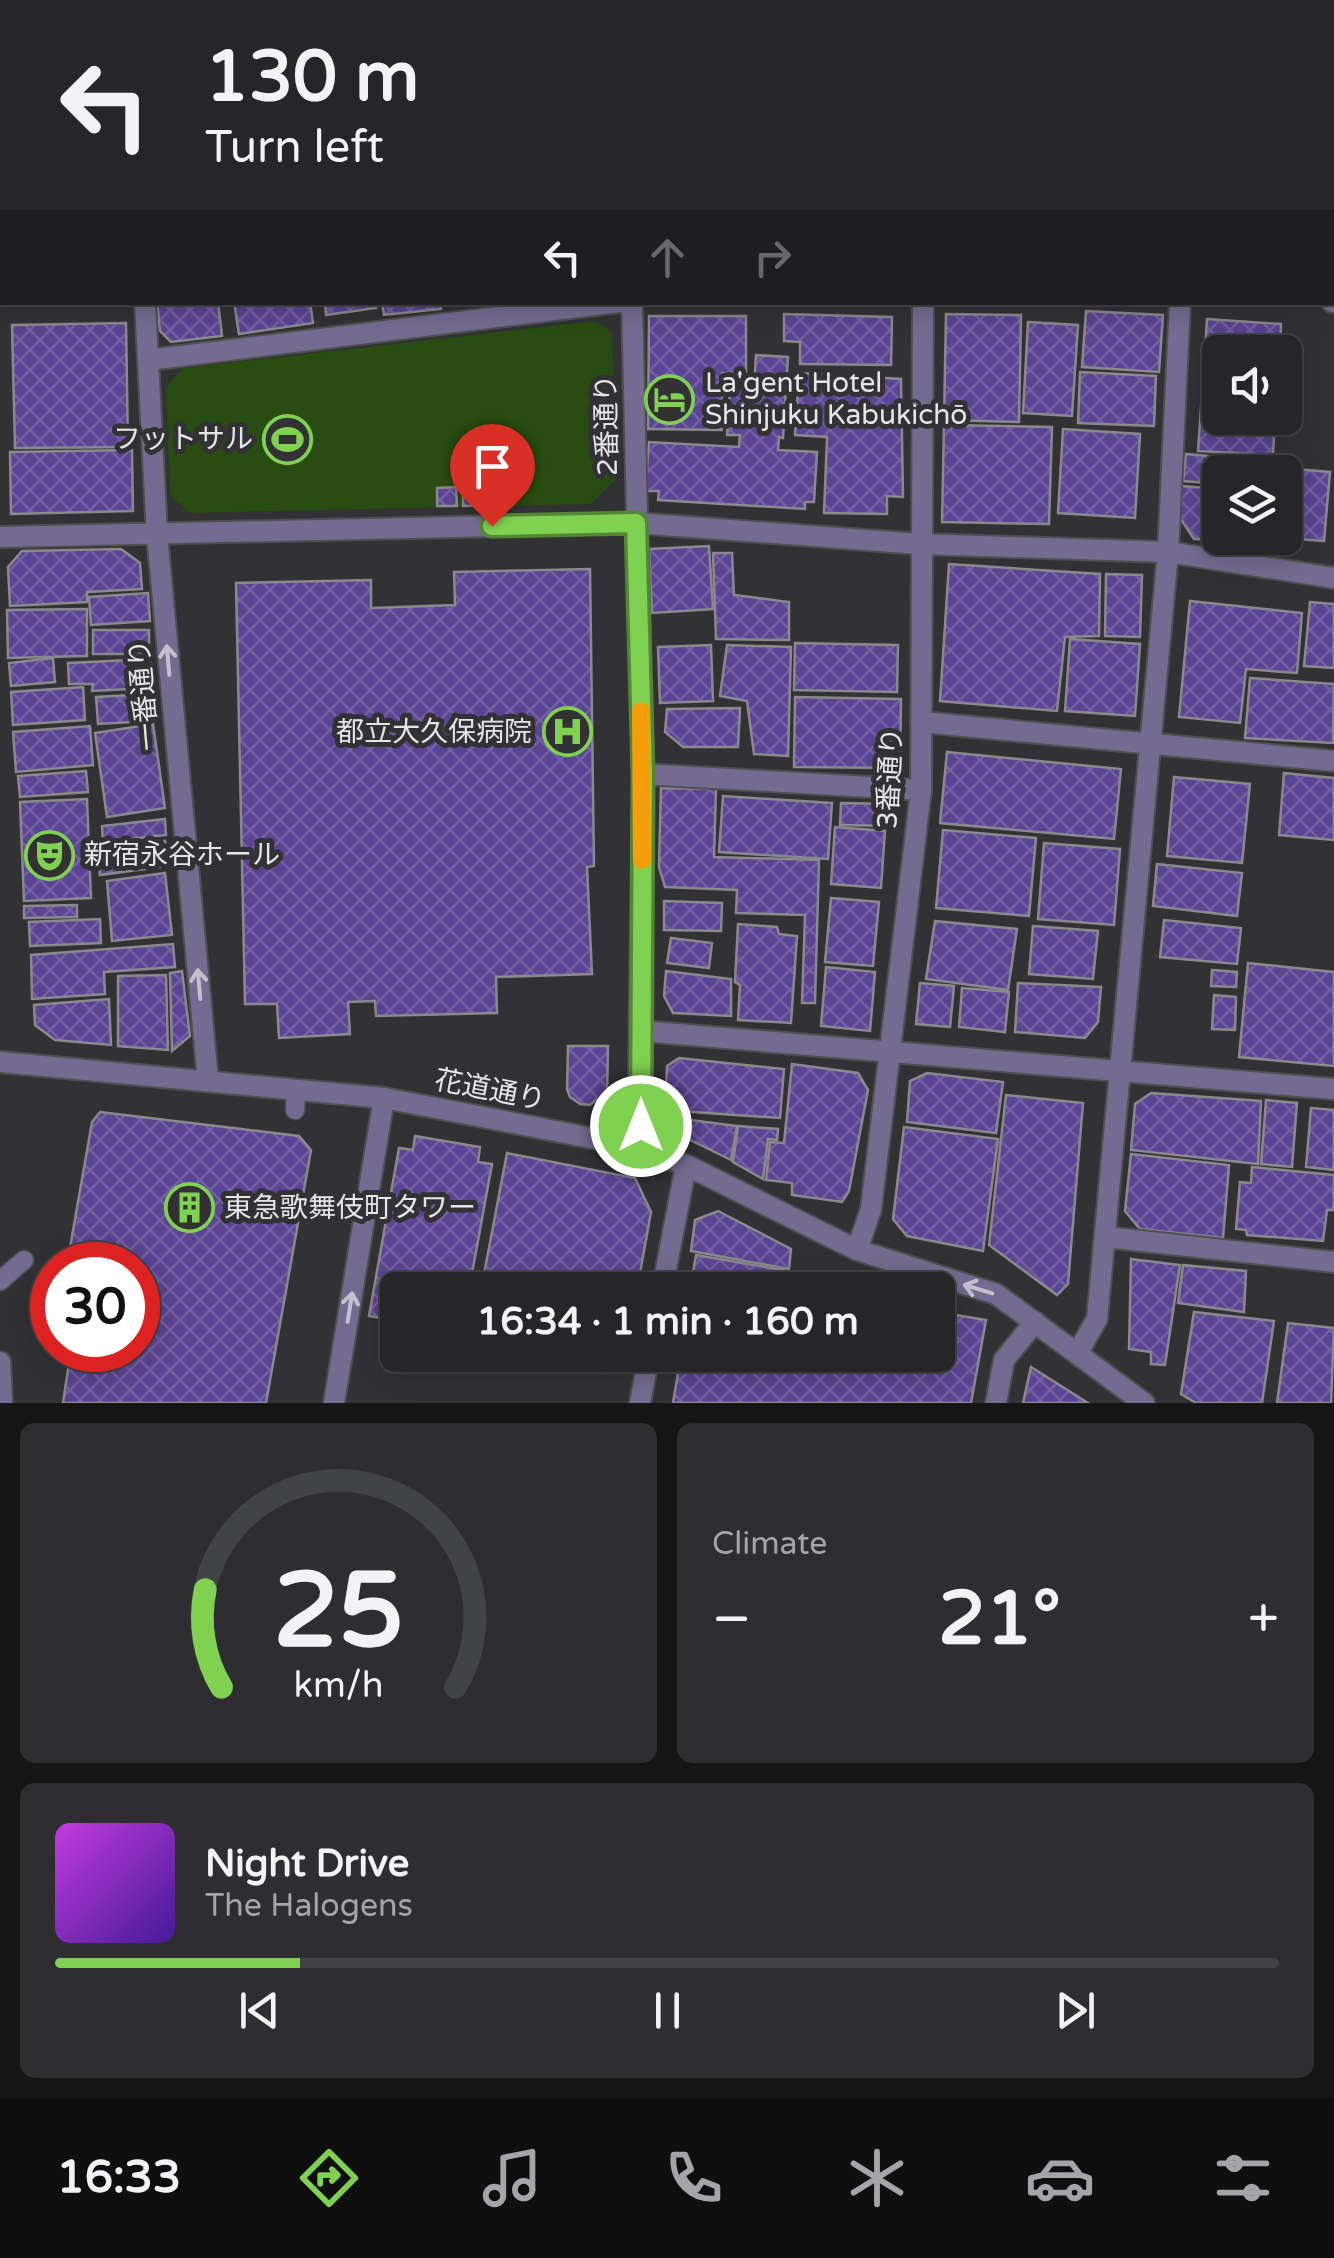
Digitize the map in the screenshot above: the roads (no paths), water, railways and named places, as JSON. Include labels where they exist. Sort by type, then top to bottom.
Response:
[{"type":"street","name":"一番通り","points":[[145,305],[156,535],[208,1081]]},
{"type":"street","points":[[148,360],[596,305]]},
{"type":"street","name":"2番通り","points":[[632,305],[643,774],[638,1146]]},
{"type":"street","name":"3番通り","points":[[857,1250],[871,1209],[921,790],[923,305]]},
{"type":"street","points":[[1078,1352],[1098,1320],[1168,552],[1180,305]]},
{"type":"street","points":[[0,537],[636,523],[920,544],[1168,552],[1334,578]]},
{"type":"street","points":[[921,722],[1334,760]]},
{"type":"street","points":[[643,774],[921,790]]},
{"type":"street","points":[[642,1031],[1334,1089]]},
{"type":"street","name":"花道通り","points":[[0,1062],[208,1081],[296,1100],[384,1098],[638,1146],[686,1165],[857,1250],[996,1294],[1144,1403]]},
{"type":"street","points":[[334,1403],[384,1098]]},
{"type":"street","points":[[665,1272],[686,1165]]},
{"type":"street","points":[[1105,1237],[1334,1262]]},
{"type":"street","points":[[996,1403],[1004,1360],[1035,1322]]},
{"type":"street","points":[[0,1362],[2,1403]]},
{"type":"street","points":[[640,1403],[646,1372]]},
{"type":"lane","points":[[0,1281],[24,1260]]},
{"type":"place","name":"La'gent Hotel Shinjuku Kabukichō","points":[[670,399]]},
{"type":"place","name":"フットサル","points":[[288,439]]},
{"type":"place","name":"都立大久保病院","points":[[567,732]]},
{"type":"place","name":"新宿永谷ホール","points":[[49,855]]},
{"type":"place","name":"東急歌舞伎町タワー","points":[[189,1208]]}]
